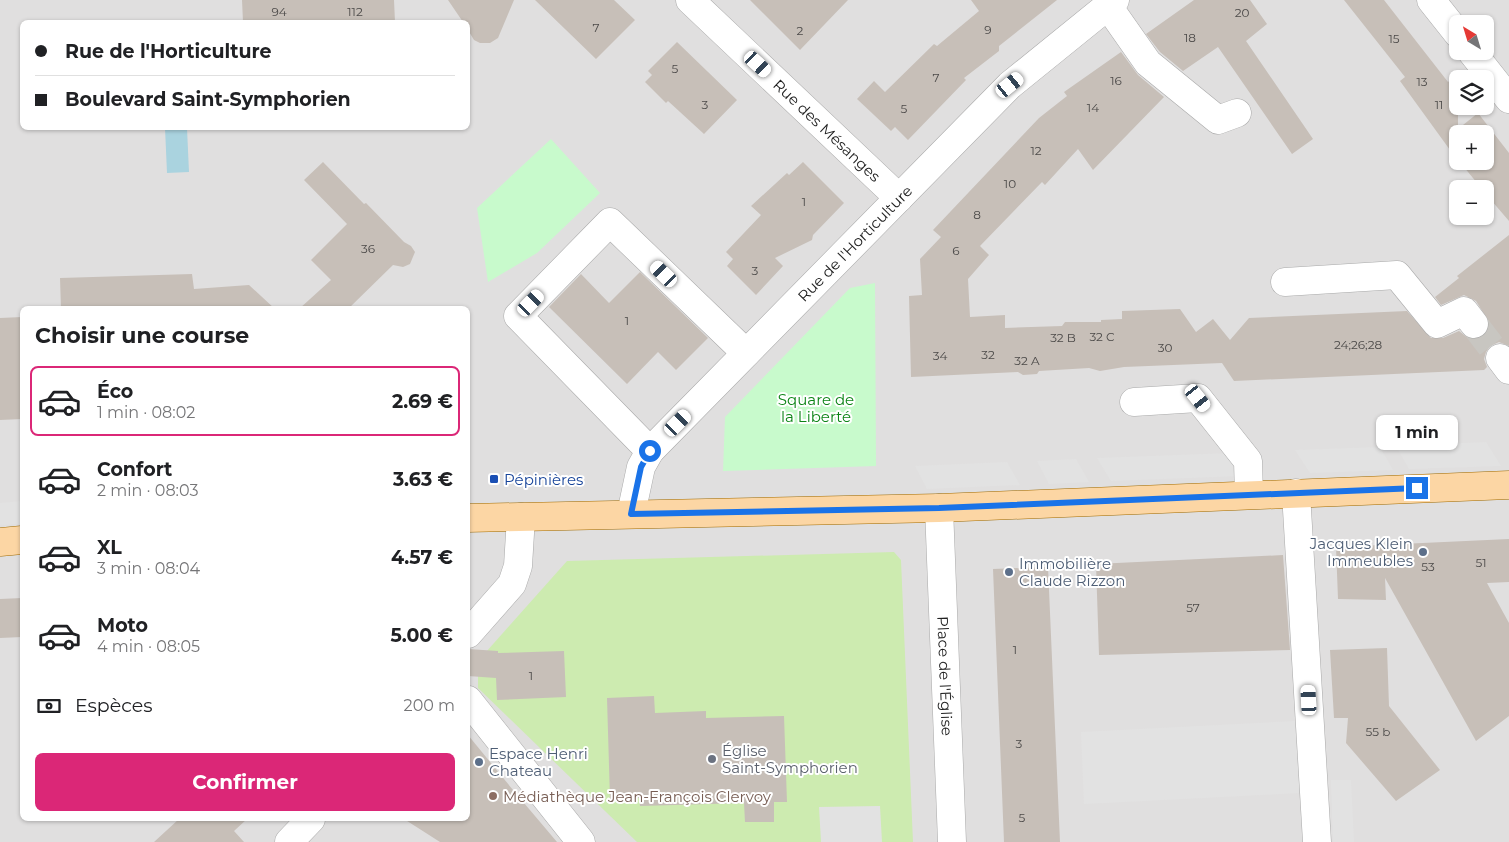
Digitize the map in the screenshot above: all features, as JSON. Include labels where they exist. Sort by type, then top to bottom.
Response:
[{"type":"main road","points":[[470,518],[939,508],[1509,485]]},
{"type":"main road","points":[[0,542],[20,540]]},
{"type":"street","name":"Rue des Mésanges","points":[[690,0],[899,198]]},
{"type":"street","points":[[1431,0],[1449,23]]},
{"type":"street","name":"Rue de l'Horticulture","points":[[631,514],[641,467],[650,451],[1010,85],[1112,3]]},
{"type":"street","points":[[1112,3],[1148,64],[1165,80],[1218,120],[1237,113]]},
{"type":"street","points":[[1478,60],[1509,100]]},
{"type":"street","points":[[650,451],[518,316],[610,222],[746,353]]},
{"type":"street","points":[[1285,282],[1397,275],[1437,324],[1464,311],[1474,324]]},
{"type":"street","points":[[1134,402],[1198,398],[1248,461],[1249,495]]},
{"type":"street","points":[[1296,493],[1317,842]]},
{"type":"street","name":"Place de l'Église","points":[[939,508],[952,842]]},
{"type":"street","points":[[470,632],[512,584],[518,566],[521,517]]},
{"type":"street","points":[[470,703],[580,842]]},
{"type":"street","points":[[289,842],[309,821]]},
{"type":"shaded area","points":[[0,0],[1509,0],[1509,842],[0,842]]},
{"type":"shaded area","points":[[1486,442],[1501,466],[1409,469],[1396,446]]},
{"type":"shaded area","points":[[1380,447],[1393,470],[1310,473],[1295,450]]},
{"type":"shaded area","points":[[1231,453],[1240,476],[1111,481],[1097,458]]},
{"type":"shaded area","points":[[1076,459],[1089,482],[1049,484],[1037,461]]},
{"type":"shaded area","points":[[1007,462],[1020,485],[927,489],[915,466]]},
{"type":"shaded area","points":[[20,501],[20,524],[0,525],[0,503]]},
{"type":"shaded area","points":[[1296,721],[1300,793],[1084,804],[1081,732]]},
{"type":"shaded area","points":[[1331,780],[1351,780],[1354,842],[1333,842]]},
{"type":"shaded area","points":[[880,806],[882,842],[821,842],[819,807]]},
{"type":"green space","points":[[551,139],[600,193],[537,253],[488,282],[477,208]]},
{"type":"green space","name":"Square de la Liberté","points":[[875,283],[876,466],[723,471],[725,417],[850,288]]},
{"type":"green space","points":[[894,552],[901,560],[913,842],[637,842],[478,688],[478,661],[567,561]]},
{"type":"water","points":[[165,130],[187,130],[189,172],[167,173]]},
{"type":"building","points":[[242,0],[394,0],[395,20],[243,20]]},
{"type":"building","points":[[448,0],[514,0],[498,38],[490,43],[480,43],[474,40],[470,33],[470,20],[462,20]]},
{"type":"building","points":[[535,0],[614,0],[635,20],[596,59]]},
{"type":"building","points":[[750,0],[848,0],[800,50]]},
{"type":"building","points":[[971,0],[1057,0],[999,46],[999,51],[964,78],[966,80],[908,140],[895,127],[891,131],[857,99],[874,81],[885,92],[934,44],[937,46],[979,11]]},
{"type":"building","points":[[1194,0],[1250,0],[1267,24],[1246,41],[1313,139],[1292,154],[1218,47],[1183,71],[1160,52],[1146,34]]},
{"type":"building","points":[[1344,0],[1384,0],[1449,81],[1449,115],[1458,115],[1458,125],[1449,125],[1449,149],[1400,81],[1405,77]]},
{"type":"building","points":[[677,42],[737,100],[704,134],[668,101],[666,103],[645,82],[652,75],[648,71]]},
{"type":"building","points":[[1121,52],[1138,75],[1164,97],[1093,170],[1078,149],[1045,185],[1042,182],[980,246],[989,255],[968,279],[970,317],[1005,315],[1005,328],[1062,326],[1065,322],[1101,322],[1101,320],[1122,319],[1122,311],[1180,309],[1196,332],[1213,319],[1230,340],[1249,318],[1407,311],[1431,338],[1443,338],[1459,331],[1468,338],[1477,339],[1484,336],[1489,329],[1489,322],[1476,301],[1464,295],[1441,305],[1435,297],[1459,278],[1457,276],[1509,235],[1509,346],[1499,342],[1490,346],[1484,359],[1487,367],[1484,370],[1234,381],[1222,363],[1124,367],[1100,371],[1089,368],[1039,371],[1037,374],[1023,375],[1018,372],[911,377],[909,296],[922,295],[920,259],[941,237],[933,230],[1039,118],[1067,96],[1064,92]]},
{"type":"building","points":[[1476,115],[1480,115],[1487,125],[1463,125]]},
{"type":"building","points":[[1494,134],[1509,153],[1509,221],[1494,204],[1494,180],[1475,180],[1466,170],[1494,170]]},
{"type":"building","points":[[323,162],[364,204],[366,203],[404,242],[411,246],[415,252],[410,264],[403,267],[393,265],[351,306],[302,306],[331,280],[311,260],[347,224],[304,180]]},
{"type":"building","points":[[803,162],[844,203],[813,235],[812,240],[775,258],[783,266],[756,295],[727,266],[733,259],[726,252],[761,215],[751,206],[787,173],[789,175]]},
{"type":"building","points":[[640,272],[708,338],[676,370],[658,352],[627,384],[549,307],[581,274],[609,303]]},
{"type":"building","points":[[192,274],[194,289],[249,285],[272,306],[61,306],[60,278]]},
{"type":"building","points":[[20,317],[20,419],[0,420],[0,318]]},
{"type":"building","points":[[1509,539],[1509,582],[1487,583],[1509,623],[1509,716],[1476,741],[1385,578],[1386,600],[1338,599],[1336,547]]},
{"type":"building","points":[[1283,555],[1290,650],[1099,655],[1096,564]]},
{"type":"building","points":[[1048,567],[1060,842],[1004,842],[993,569]]},
{"type":"building","points":[[20,598],[20,637],[0,638],[0,599]]},
{"type":"building","points":[[1387,648],[1389,706],[1440,770],[1396,801],[1346,743],[1348,718],[1334,718],[1330,650]]},
{"type":"building","points":[[470,649],[498,651],[498,653],[564,651],[566,697],[497,700],[496,678],[470,676]]},
{"type":"building","name":"Église Saint-Symphorien","points":[[654,696],[655,713],[706,711],[706,718],[784,716],[787,802],[774,802],[774,822],[745,822],[744,803],[640,806],[639,798],[610,799],[607,698]]},
{"type":"building","points":[[470,737],[557,842],[440,842],[407,821],[470,821]]},
{"type":"building","points":[[177,821],[245,821],[234,831],[244,842],[154,842]]},
{"type":"tunnel","points":[[1474,324],[1500,358]]},
{"type":"place","name":"Pépinières","points":[[494,479]]},
{"type":"place","name":"Jacques Klein Immeubles","points":[[1423,552]]},
{"type":"place","name":"Immobilière Claude Rizzon","points":[[1009,572]]},
{"type":"place","name":"Église Saint-Symphorien","points":[[712,759]]},
{"type":"place","name":"Espace Henri Chateau","points":[[479,762]]},
{"type":"place","name":"Médiathèque Jean-François Clervoy","points":[[493,796]]},
{"type":"route","points":[[650,451],[641,467],[631,514],[939,508],[1417,488]]}]
